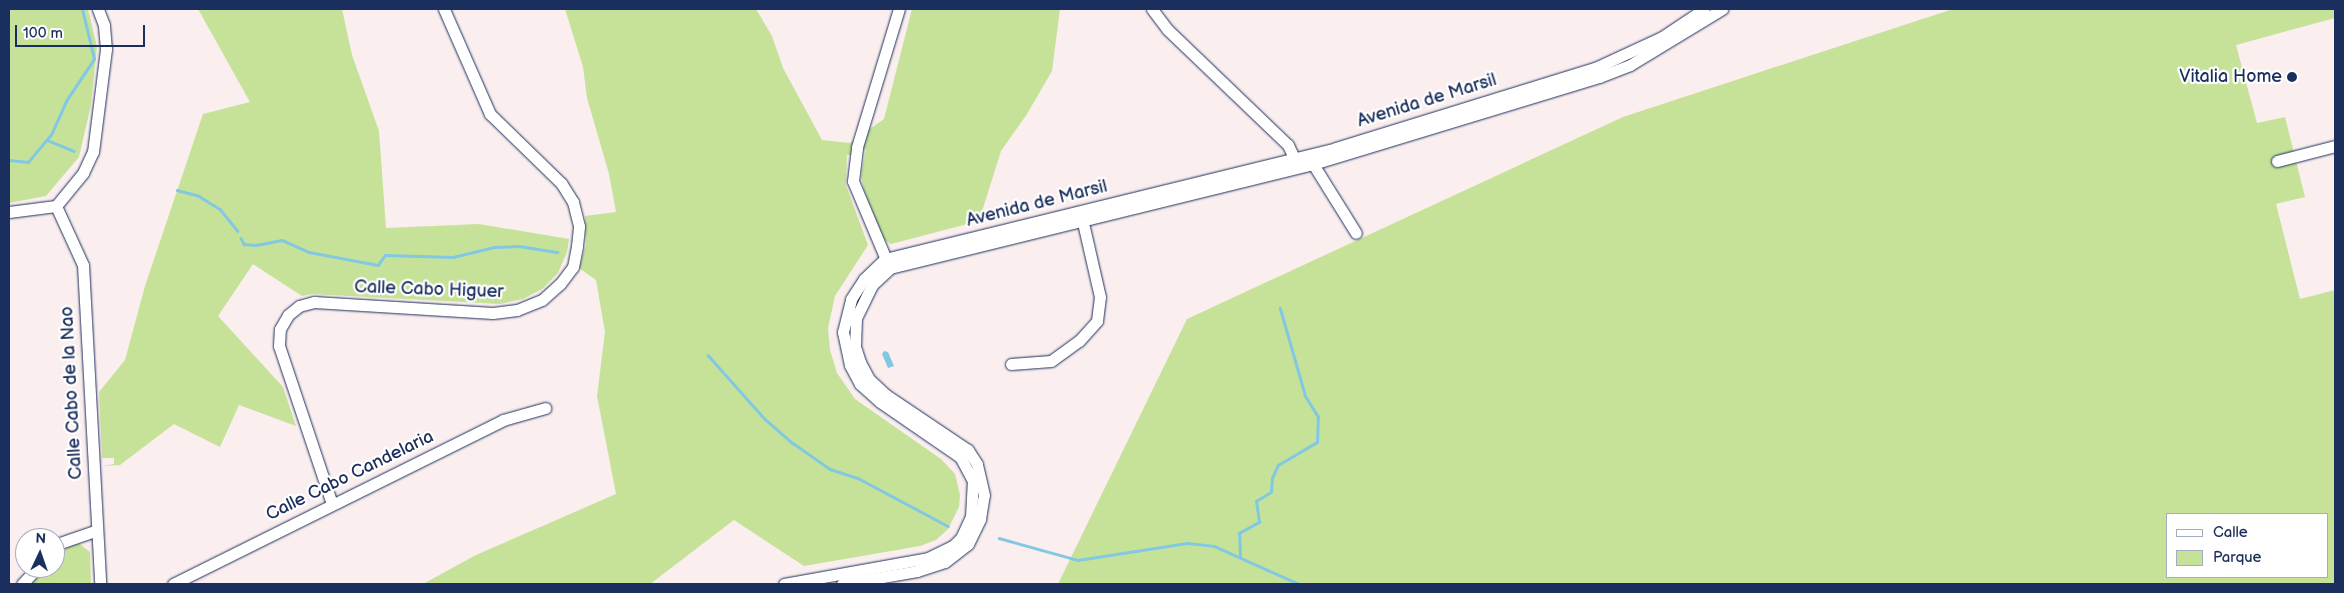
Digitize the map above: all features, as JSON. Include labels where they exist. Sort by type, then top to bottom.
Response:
[{"type":"street","points":[[9,212],[34,211],[56,206],[82,173],[93,152],[106,48],[104,24],[98,9]]},
{"type":"street","name":"Calle Cabo Higuer","points":[[332,504],[280,346],[280,329],[288,315],[314,302],[493,313],[517,310],[542,300],[560,284],[573,267],[578,246],[579,226],[573,202],[561,183],[490,114],[444,9]]},
{"type":"street","points":[[888,264],[853,181],[857,146],[899,9]]},
{"type":"street","points":[[1152,9],[1168,30],[1288,145],[1294,158]]},
{"type":"street","name":"Avenida de Marsil","points":[[1082,217],[1294,158],[1595,68],[1662,37],[1704,9]]},
{"type":"street","name":"Avenida de Marsil","points":[[888,264],[1314,164],[1599,77],[1630,65],[1720,9]]},
{"type":"street","points":[[2277,161],[2335,146]]},
{"type":"street","points":[[1314,164],[1356,233]]},
{"type":"street","name":"Calle Cabo de la Nao","points":[[56,206],[83,265],[100,584]]},
{"type":"street","points":[[1011,364],[1051,361],[1080,341],[1097,321],[1100,297],[1082,217]]},
{"type":"street","points":[[784,584],[928,558],[952,546],[961,538],[971,517],[973,481],[960,457],[880,402],[860,384],[848,357],[843,332],[851,299],[864,279],[888,264]]},
{"type":"street","points":[[842,584],[917,571],[945,562],[968,544],[980,520],[984,495],[977,464],[968,450],[886,395],[869,379],[860,362],[855,347],[856,318],[872,285],[888,264]]},
{"type":"street","name":"Calle Cabo Candelaria","points":[[173,584],[503,420],[545,408]]},
{"type":"street","points":[[65,541],[97,530]]},
{"type":"green space","points":[[9,9],[88,9],[97,47],[91,105],[79,157],[46,196],[9,203]]},
{"type":"green space","points":[[198,9],[342,9],[352,55],[379,131],[386,228],[479,224],[569,239],[567,252],[558,273],[542,289],[523,299],[500,304],[312,294],[302,296],[253,264],[218,316],[283,387],[296,426],[239,405],[220,447],[174,424],[120,465],[103,466],[114,464],[114,458],[102,458],[99,392],[125,360],[145,286],[203,114],[250,102]]},
{"type":"green space","points":[[565,9],[756,9],[772,36],[783,68],[822,140],[850,143],[884,119],[912,9],[1060,9],[1052,71],[1027,114],[1001,151],[979,221],[891,244],[883,239],[864,190],[861,176],[866,149],[857,155],[847,155],[846,185],[868,245],[835,296],[828,328],[830,350],[837,373],[855,399],[941,459],[955,474],[960,495],[959,507],[948,529],[936,540],[920,546],[804,566],[734,520],[650,584],[423,584],[476,555],[616,494],[597,396],[605,332],[596,280],[579,268],[586,245],[585,216],[616,212],[609,174],[587,98],[583,67]]},
{"type":"green space","points":[[1953,9],[2335,9],[2335,18],[2236,45],[2257,123],[2285,117],[2305,197],[2276,204],[2300,299],[2335,290],[2335,584],[1058,584],[1187,319],[1623,117]]},
{"type":"green space","points":[[77,542],[90,552],[91,584],[31,584],[36,578],[65,578],[65,549]]},
{"type":"water","points":[[884,351],[888,352],[894,366],[888,368],[882,354]]},
{"type":"waterway","points":[[9,160],[28,162],[51,135],[66,101],[94,59],[82,9]]},
{"type":"waterway","points":[[47,140],[74,151]]},
{"type":"waterway","points":[[177,190],[199,196],[220,209],[238,231]]},
{"type":"waterway","points":[[241,238],[244,244],[256,245],[282,240],[309,252],[378,265],[385,255],[453,257],[494,247],[519,246],[558,252]]},
{"type":"waterway","points":[[1240,556],[1239,533],[1259,522],[1256,501],[1271,492],[1272,478],[1278,465],[1317,442],[1318,417],[1305,396],[1280,309]]},
{"type":"waterway","points":[[708,355],[765,419],[793,443],[830,469],[858,478],[948,526]]},
{"type":"waterway","points":[[999,538],[1078,560],[1187,543],[1214,546],[1299,584]]},
{"type":"place","name":"Vitalia Home","points":[[2292,77]]}]
